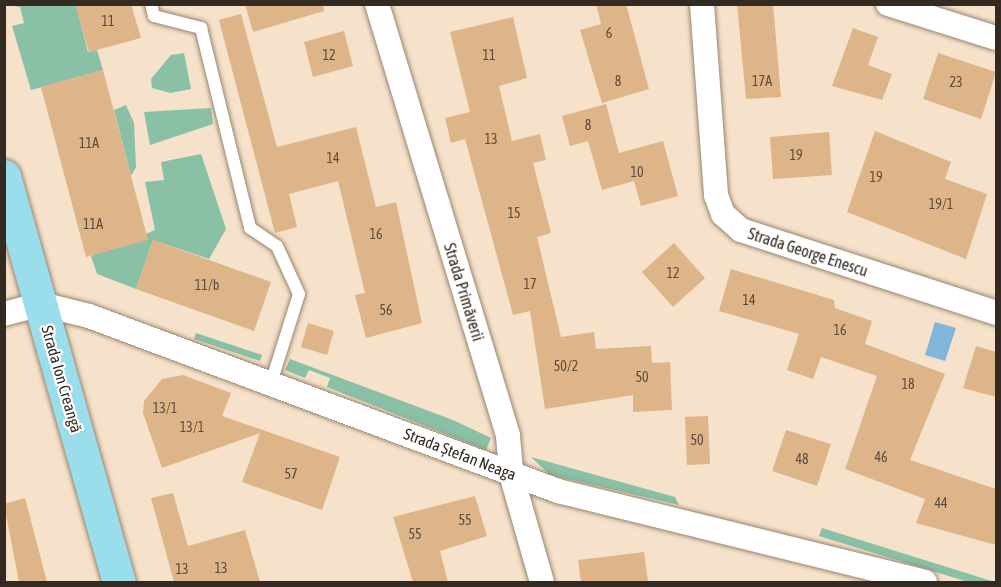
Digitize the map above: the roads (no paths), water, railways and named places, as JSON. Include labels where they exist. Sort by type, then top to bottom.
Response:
[{"type":"main road","name":"Strada Ion Creangă","points":[[4,176],[119,582]]},
{"type":"street","name":"Strada Primăverii","points":[[377,4],[508,436],[512,474],[542,582]]},
{"type":"street","name":"Strada George Enescu","points":[[702,4],[716,195],[723,214],[741,230],[996,313]]},
{"type":"street","points":[[888,4],[996,38]]},
{"type":"street","name":"Strada Ștefan Neaga","points":[[4,314],[40,304],[89,316],[558,491],[899,578],[925,582]]},
{"type":"lane","points":[[151,4],[154,16],[201,28],[250,228],[277,246],[299,294],[271,383]]},
{"type":"water","points":[[935,322],[956,328],[945,361],[925,355]]}]
